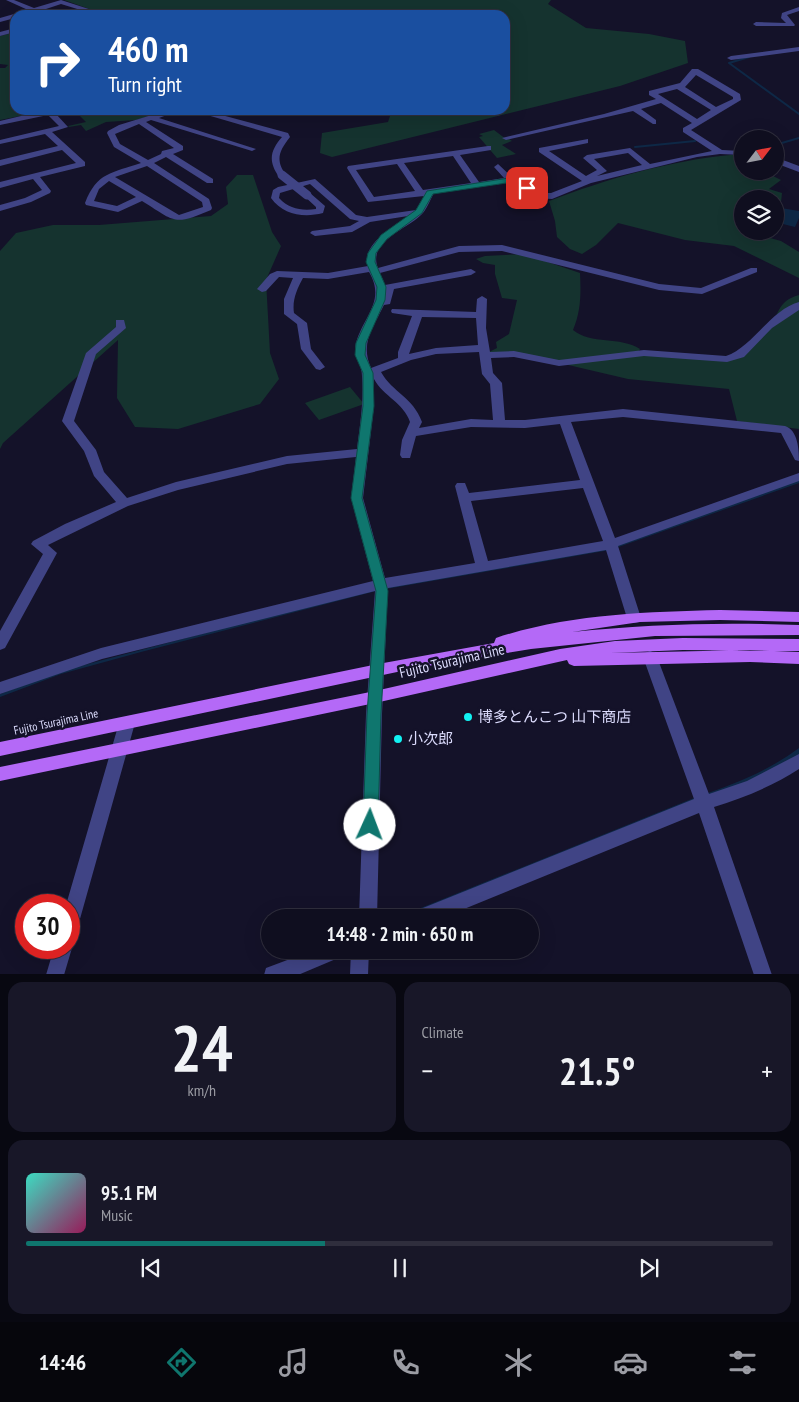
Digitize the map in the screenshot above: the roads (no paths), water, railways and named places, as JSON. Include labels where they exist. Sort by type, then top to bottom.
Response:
[{"type":"main road","points":[[463,654],[528,633],[634,618],[720,615],[799,617]]},
{"type":"main road","name":"Fujito Tsurajima Line","points":[[0,748],[378,670],[539,642],[608,634],[745,628],[799,630]]},
{"type":"main road","name":"Fujito Tsurajima Line","points":[[0,774],[375,697],[560,654],[615,647],[683,644],[799,645]]},
{"type":"main road","points":[[524,662],[650,657],[750,656],[799,658]]},
{"type":"street","points":[[0,5],[11,0],[33,10],[61,2],[90,10]]},
{"type":"street","points":[[756,24],[792,25],[784,18],[784,14],[799,9]]},
{"type":"street","points":[[731,58],[799,49]]},
{"type":"street","points":[[696,122],[652,93],[684,85],[695,71],[737,96],[737,100],[716,110],[686,130],[720,152]]},
{"type":"street","points":[[678,86],[716,110]]},
{"type":"street","points":[[506,138],[662,100]]},
{"type":"street","points":[[635,108],[653,122]]},
{"type":"street","points":[[0,123],[36,115]]},
{"type":"street","points":[[0,142],[64,127],[53,115]]},
{"type":"street","points":[[108,177],[177,218],[184,218],[208,208],[206,201],[148,163],[116,145],[111,136],[111,132],[115,130],[161,115]]},
{"type":"street","points":[[212,115],[285,135],[286,138],[279,144],[274,154],[276,167],[282,175],[295,185],[307,195],[321,209],[314,212],[299,213],[288,209],[275,198],[276,192],[281,189],[295,185],[312,181],[353,217],[367,220],[419,212]]},
{"type":"street","points":[[152,118],[252,149]]},
{"type":"street","points":[[139,122],[180,148],[148,163],[108,177],[95,188],[89,203],[118,209],[143,197]]},
{"type":"street","points":[[46,131],[62,148]]},
{"type":"street","points":[[585,141],[542,150],[587,180],[696,155],[720,152],[734,153]]},
{"type":"street","points":[[0,164],[62,148],[69,150],[82,164],[0,185]]},
{"type":"street","points":[[384,218],[351,168],[488,148]]},
{"type":"street","points":[[371,200],[515,179],[539,196],[552,196],[603,171],[587,158],[630,150],[648,166]]},
{"type":"street","points":[[166,153],[210,181]]},
{"type":"street","points":[[454,153],[476,184]]},
{"type":"street","points":[[400,161],[425,193]]},
{"type":"street","points":[[784,163],[799,168]]},
{"type":"street","points":[[498,167],[510,180]]},
{"type":"street","points":[[0,208],[28,200],[46,191],[35,176]]},
{"type":"street","points":[[406,455],[408,440],[416,422],[412,410],[380,382],[360,355],[361,343],[381,300],[381,287],[371,262],[372,253],[384,237],[419,212],[425,193]]},
{"type":"street","points":[[315,233],[352,229],[367,220]]},
{"type":"street","points":[[262,289],[273,276],[328,276],[373,270],[448,251],[481,248],[517,250],[580,268],[659,287],[693,292],[702,292],[754,270]]},
{"type":"street","points":[[378,307],[386,303],[389,288],[471,272]]},
{"type":"street","points":[[299,275],[292,289],[288,310],[289,314],[302,323],[306,349],[320,367]]},
{"type":"street","points":[[482,299],[484,352],[488,374],[496,383],[499,424]]},
{"type":"street","points":[[372,372],[436,351],[514,354],[559,363],[644,354],[727,359],[740,355],[768,326],[799,305]]},
{"type":"street","points":[[396,311],[418,314],[482,316]]},
{"type":"street","points":[[404,360],[402,352],[418,314]]},
{"type":"street","points":[[120,322],[122,328],[91,354],[68,421],[90,450],[98,473],[124,503]]},
{"type":"street","points":[[368,909],[375,697],[382,587],[356,498],[372,372]]},
{"type":"street","points":[[411,433],[471,423],[525,424],[623,413],[799,432]]},
{"type":"street","points":[[564,420],[611,544],[634,618]]},
{"type":"street","points":[[785,430],[799,457]]},
{"type":"street","points":[[0,644],[50,553],[38,544],[70,527],[124,503],[176,486],[287,460],[363,452]]},
{"type":"street","points":[[0,688],[101,654],[382,587],[611,544],[799,477]]},
{"type":"street","points":[[483,567],[462,492],[588,483]]},
{"type":"street","points":[[650,657],[763,974]]},
{"type":"street","points":[[78,894],[127,723]]},
{"type":"street","points":[[441,909],[702,800],[739,793],[782,772],[799,761]]},
{"type":"street","points":[[54,974],[59,959]]},
{"type":"street","points":[[273,974],[313,959]]},
{"type":"street","points":[[359,974],[360,959]]},
{"type":"water","points":[[784,208],[799,211],[799,218],[795,227],[784,224]]},
{"type":"water","points":[[799,480],[799,483],[610,550],[380,590],[61,674],[0,697],[0,694],[61,671],[379,587],[608,547]]},
{"type":"water","points":[[799,748],[799,757],[781,770],[431,909],[418,909],[738,782]]},
{"type":"waterway","points":[[749,57],[729,63],[799,114]]},
{"type":"waterway","points":[[784,142],[799,138]]},
{"type":"waterway","points":[[635,147],[695,141]]},
{"type":"place","name":"博多とんこつ 山下商店","points":[[468,717]]},
{"type":"place","name":"小次郎","points":[[398,739]]}]
